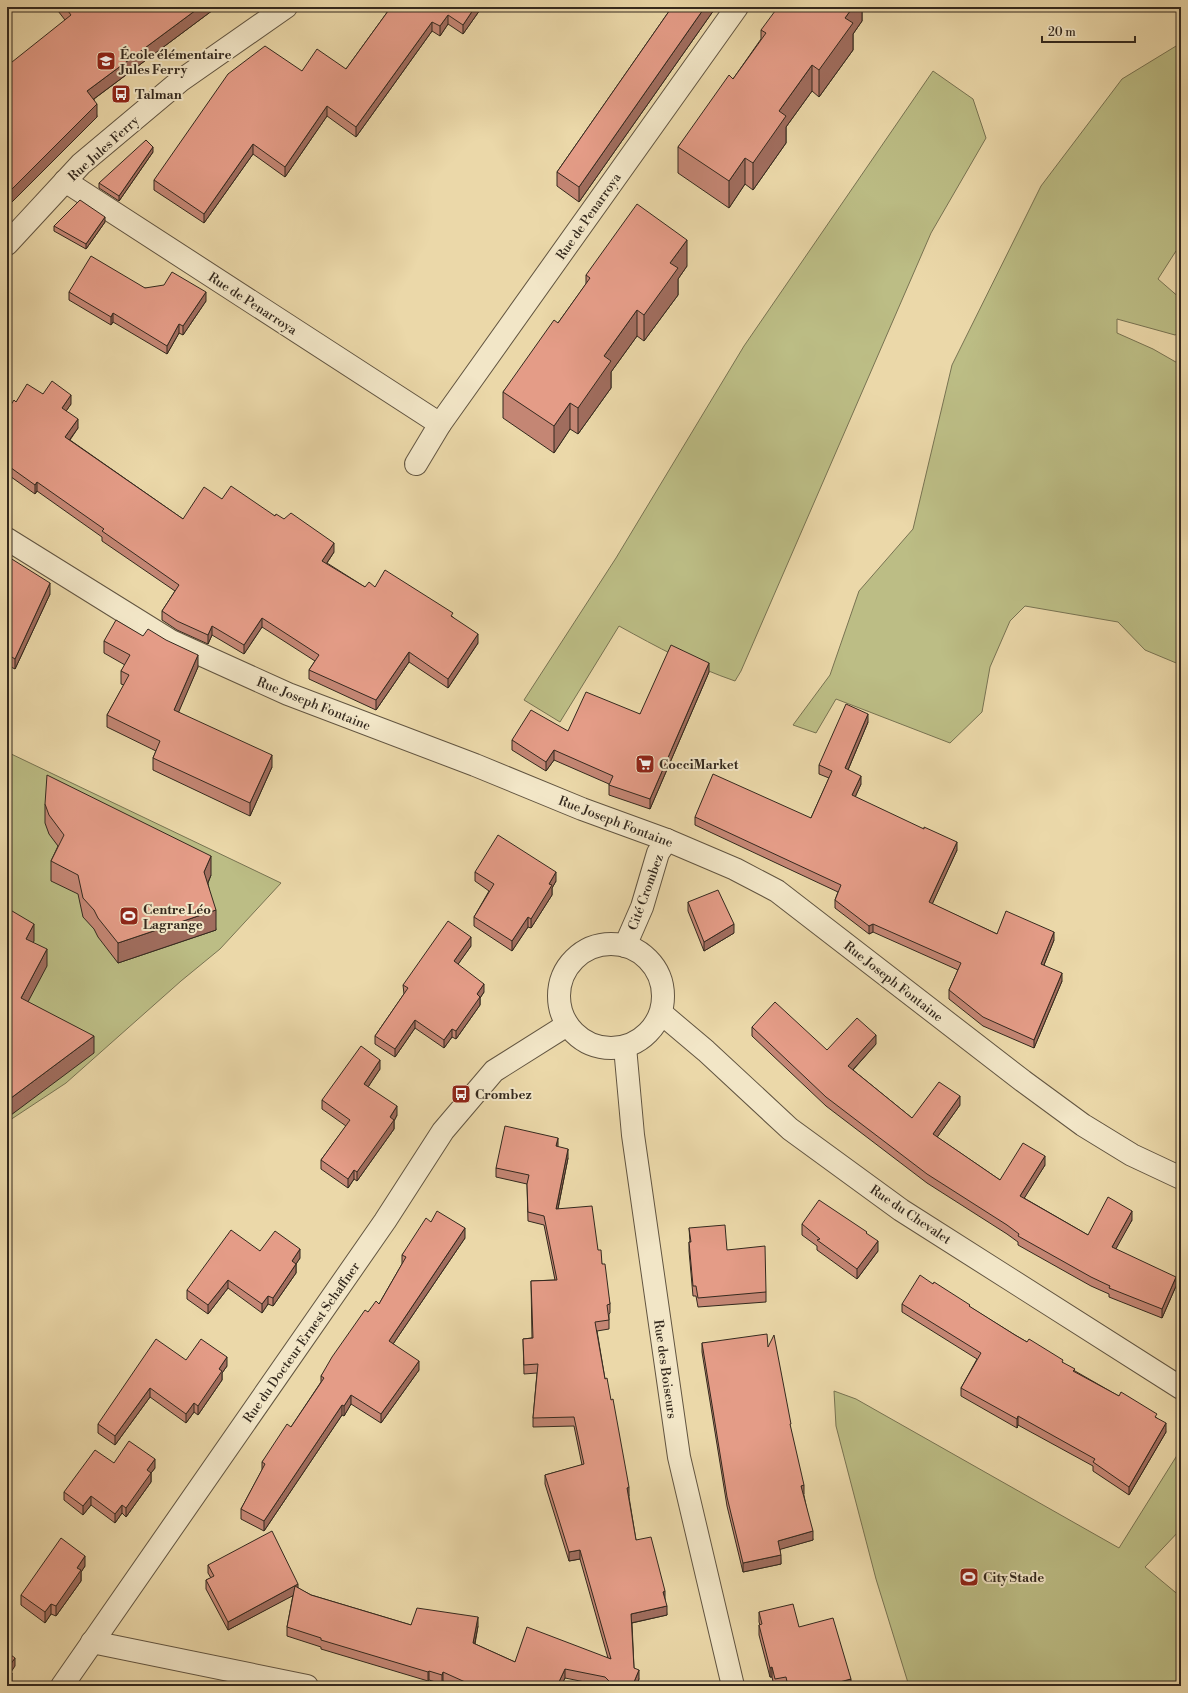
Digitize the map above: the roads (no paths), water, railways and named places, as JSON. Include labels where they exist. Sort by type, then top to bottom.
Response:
[{"type":"street","name":"Rue Jules Ferry","points":[[7,244],[81,164],[180,81],[286,7]]},
{"type":"street","name":"Rue de Penarroya","points":[[416,464],[440,424],[737,7]]},
{"type":"street","name":"Rue de Penarroya","points":[[65,181],[440,424]]},
{"type":"street","name":"Rue Joseph Fontaine","points":[[7,539],[171,641],[288,694],[475,765],[582,809],[667,840],[735,869],[776,890],[1017,1077],[1083,1125],[1132,1155],[1181,1178]]},
{"type":"street","name":"Cité Crombez","points":[[625,946],[642,907],[658,853],[667,840]]},
{"type":"street","name":"Cité Crombez","points":[[609,944],[625,946],[641,953],[653,964],[661,979],[664,997],[661,1013],[655,1025],[647,1034],[625,1047],[608,1049],[592,1046],[578,1037],[567,1025],[560,1010],[559,994],[561,979],[569,965],[580,954],[594,947],[609,944]]},
{"type":"street","name":"Rue du Chevalet","points":[[661,1013],[706,1051],[790,1129],[902,1210],[1181,1388]]},
{"type":"street","name":"Rue du Docteur Ernest Schaffner","points":[[62,1686],[385,1221],[443,1131],[494,1072],[567,1025]]},
{"type":"street","name":"Rue des Boiseurs","points":[[625,1047],[633,1135],[679,1457],[733,1686]]},
{"type":"street","points":[[92,1642],[307,1686]]},
{"type":"place","name":"École élémentaire Jules Ferry","points":[[106,61]]},
{"type":"place","name":"Talman","points":[[121,94]]},
{"type":"place","name":"CocciMarket","points":[[645,764]]},
{"type":"place","name":"Centre Léo Lagrange","points":[[129,916]]},
{"type":"place","name":"Crombez","points":[[461,1094]]},
{"type":"place","name":"City Stade","points":[[969,1577]]}]
